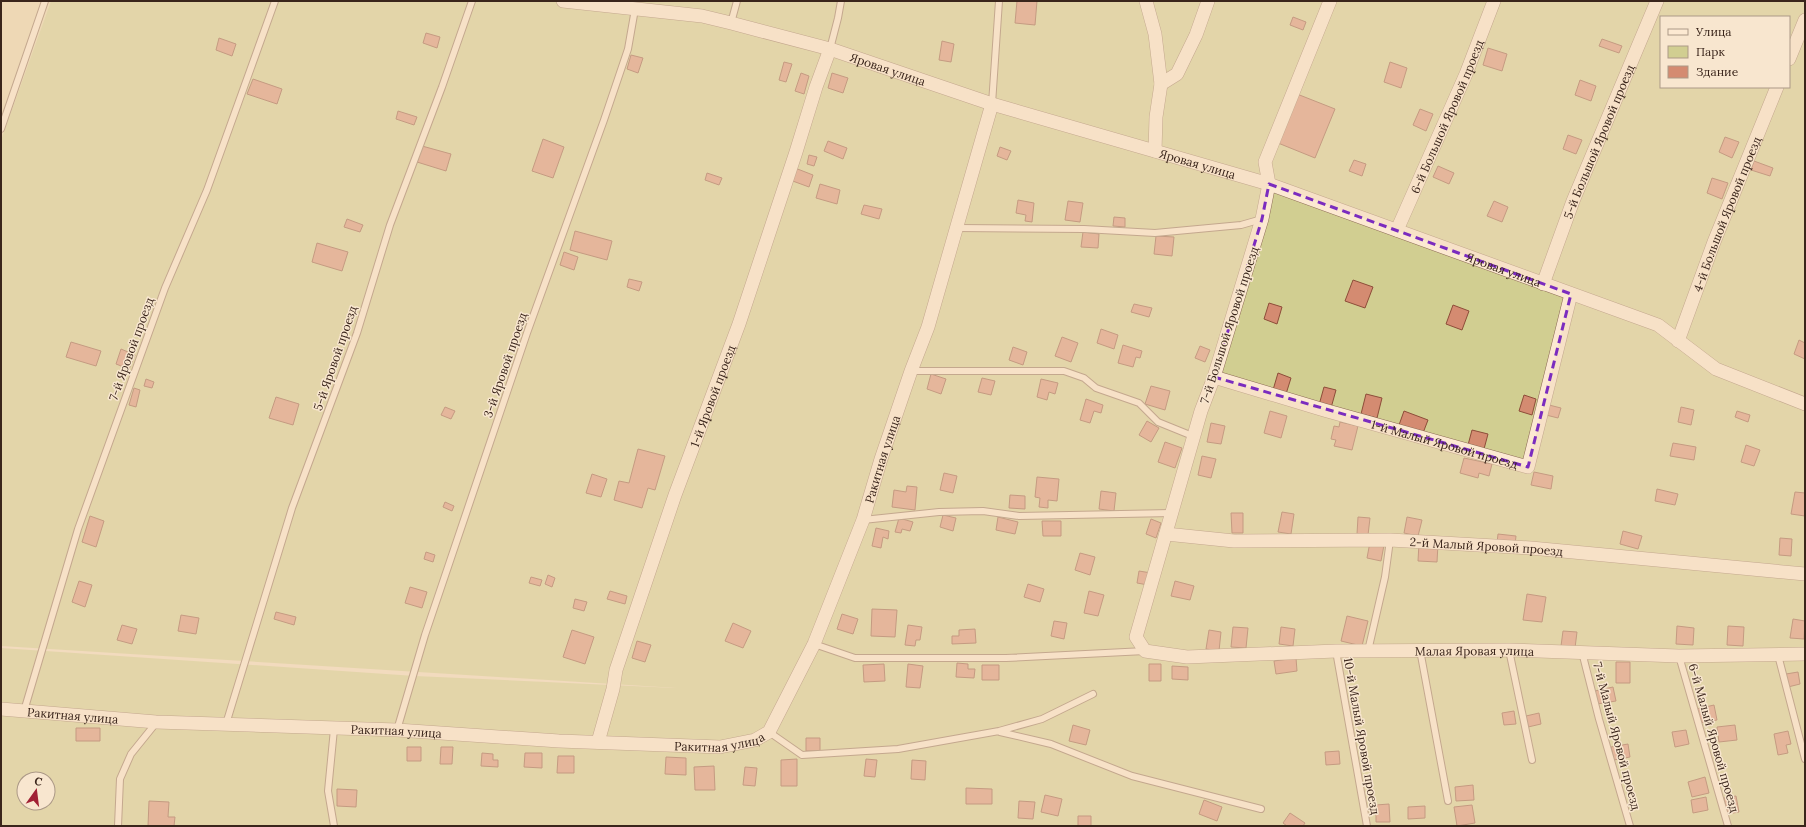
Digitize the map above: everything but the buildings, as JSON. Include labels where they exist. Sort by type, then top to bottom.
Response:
[{"type":"street","name":"Яровая улица","points":[[563,1],[702,16],[731,23],[830,49],[992,104],[1268,184],[1658,325],[1716,369],[1805,404]]},
{"type":"street","points":[[1146,1],[1155,34],[1161,84],[1156,117],[1155,151]]},
{"type":"street","points":[[1161,84],[1177,74],[1196,35],[1208,1]]},
{"type":"street","name":"7-й Большой Яровой проезд","points":[[1145,651],[1136,637],[1195,437],[1201,411],[1214,377],[1262,219],[1268,184],[1265,162],[1330,1]]},
{"type":"street","name":"6-й Большой Яровой проезд","points":[[1397,230],[1466,74],[1494,1]]},
{"type":"street","name":"5-й Большой Яровой проезд","points":[[1543,284],[1573,201],[1657,1]]},
{"type":"street","points":[[1790,57],[1805,20]]},
{"type":"street","name":"1-й Яровой проезд","points":[[598,742],[618,662],[678,489],[739,324],[816,87],[830,49]]},
{"type":"street","name":"4-й Большой Яровой проезд","points":[[1678,341],[1714,242],[1777,88]]},
{"type":"street","name":"Ракитная улица","points":[[1,709],[156,722],[397,730],[482,737],[720,748],[755,740],[770,732],[814,644],[863,520],[881,459],[911,371],[928,327],[992,104]]},
{"type":"street","name":"1-й Малый Яровой проезд","points":[[1214,377],[1324,410],[1528,467],[1571,294]]},
{"type":"street","name":"2-й Малый Яровой проезд","points":[[1166,534],[1234,541],[1390,540],[1531,548],[1734,569],[1805,574]]},
{"type":"street","name":"Малая Яровая улица","points":[[1145,651],[1187,657],[1336,651],[1420,650],[1509,650],[1679,656],[1805,654]]},
{"type":"lane","points":[[1,129],[45,1]]},
{"type":"lane","name":"7-й Яровой проезд","points":[[24,711],[78,529],[165,288],[207,190],[275,1]]},
{"type":"lane","name":"5-й Яровой проезд","points":[[226,724],[292,508],[357,333],[390,225],[442,87],[472,1]]},
{"type":"lane","points":[[731,23],[737,1]]},
{"type":"lane","points":[[830,49],[841,1]]},
{"type":"lane","points":[[992,104],[999,1]]},
{"type":"lane","name":"3-й Яровой проезд","points":[[397,730],[425,634],[527,333],[628,49],[635,8]]},
{"type":"lane","points":[[957,228],[1084,229],[1155,233],[1241,224],[1262,219]]},
{"type":"lane","points":[[911,371],[1064,371],[1084,378],[1096,388],[1139,403],[1158,422],[1195,437]]},
{"type":"lane","points":[[863,520],[939,512],[983,511],[1019,516],[1172,513]]},
{"type":"lane","points":[[1368,651],[1385,577],[1390,540]]},
{"type":"lane","points":[[814,644],[855,658],[1006,658],[1145,651]]},
{"type":"lane","points":[[1420,650],[1448,801]]},
{"type":"lane","points":[[1509,650],[1532,760]]},
{"type":"lane","name":"10-й Малый Яровой проезд","points":[[1336,651],[1367,826]]},
{"type":"lane","name":"7-й Малый Яровой проезд","points":[[1582,652],[1599,719],[1630,826]]},
{"type":"lane","points":[[1778,655],[1805,760]]},
{"type":"lane","name":"6-й Малый Яровой проезд","points":[[1679,656],[1728,826]]},
{"type":"lane","points":[[770,732],[802,755],[898,748],[998,731],[1042,719],[1092,694]]},
{"type":"lane","points":[[118,826],[120,780],[131,754],[156,722]]},
{"type":"lane","points":[[334,729],[328,791],[334,826]]},
{"type":"lane","points":[[998,731],[1051,744],[1132,776],[1261,810]]},
{"type":"highlighted area","points":[[1269,184],[1571,294],[1528,467],[1214,377],[1262,219]]},
{"type":"shaded area","points":[[1,1],[51,1],[1,140]]},
{"type":"green space","points":[[51,1],[1805,1],[1805,826],[1,826],[1,648],[415,676],[676,688],[1,646],[1,140]]}]
